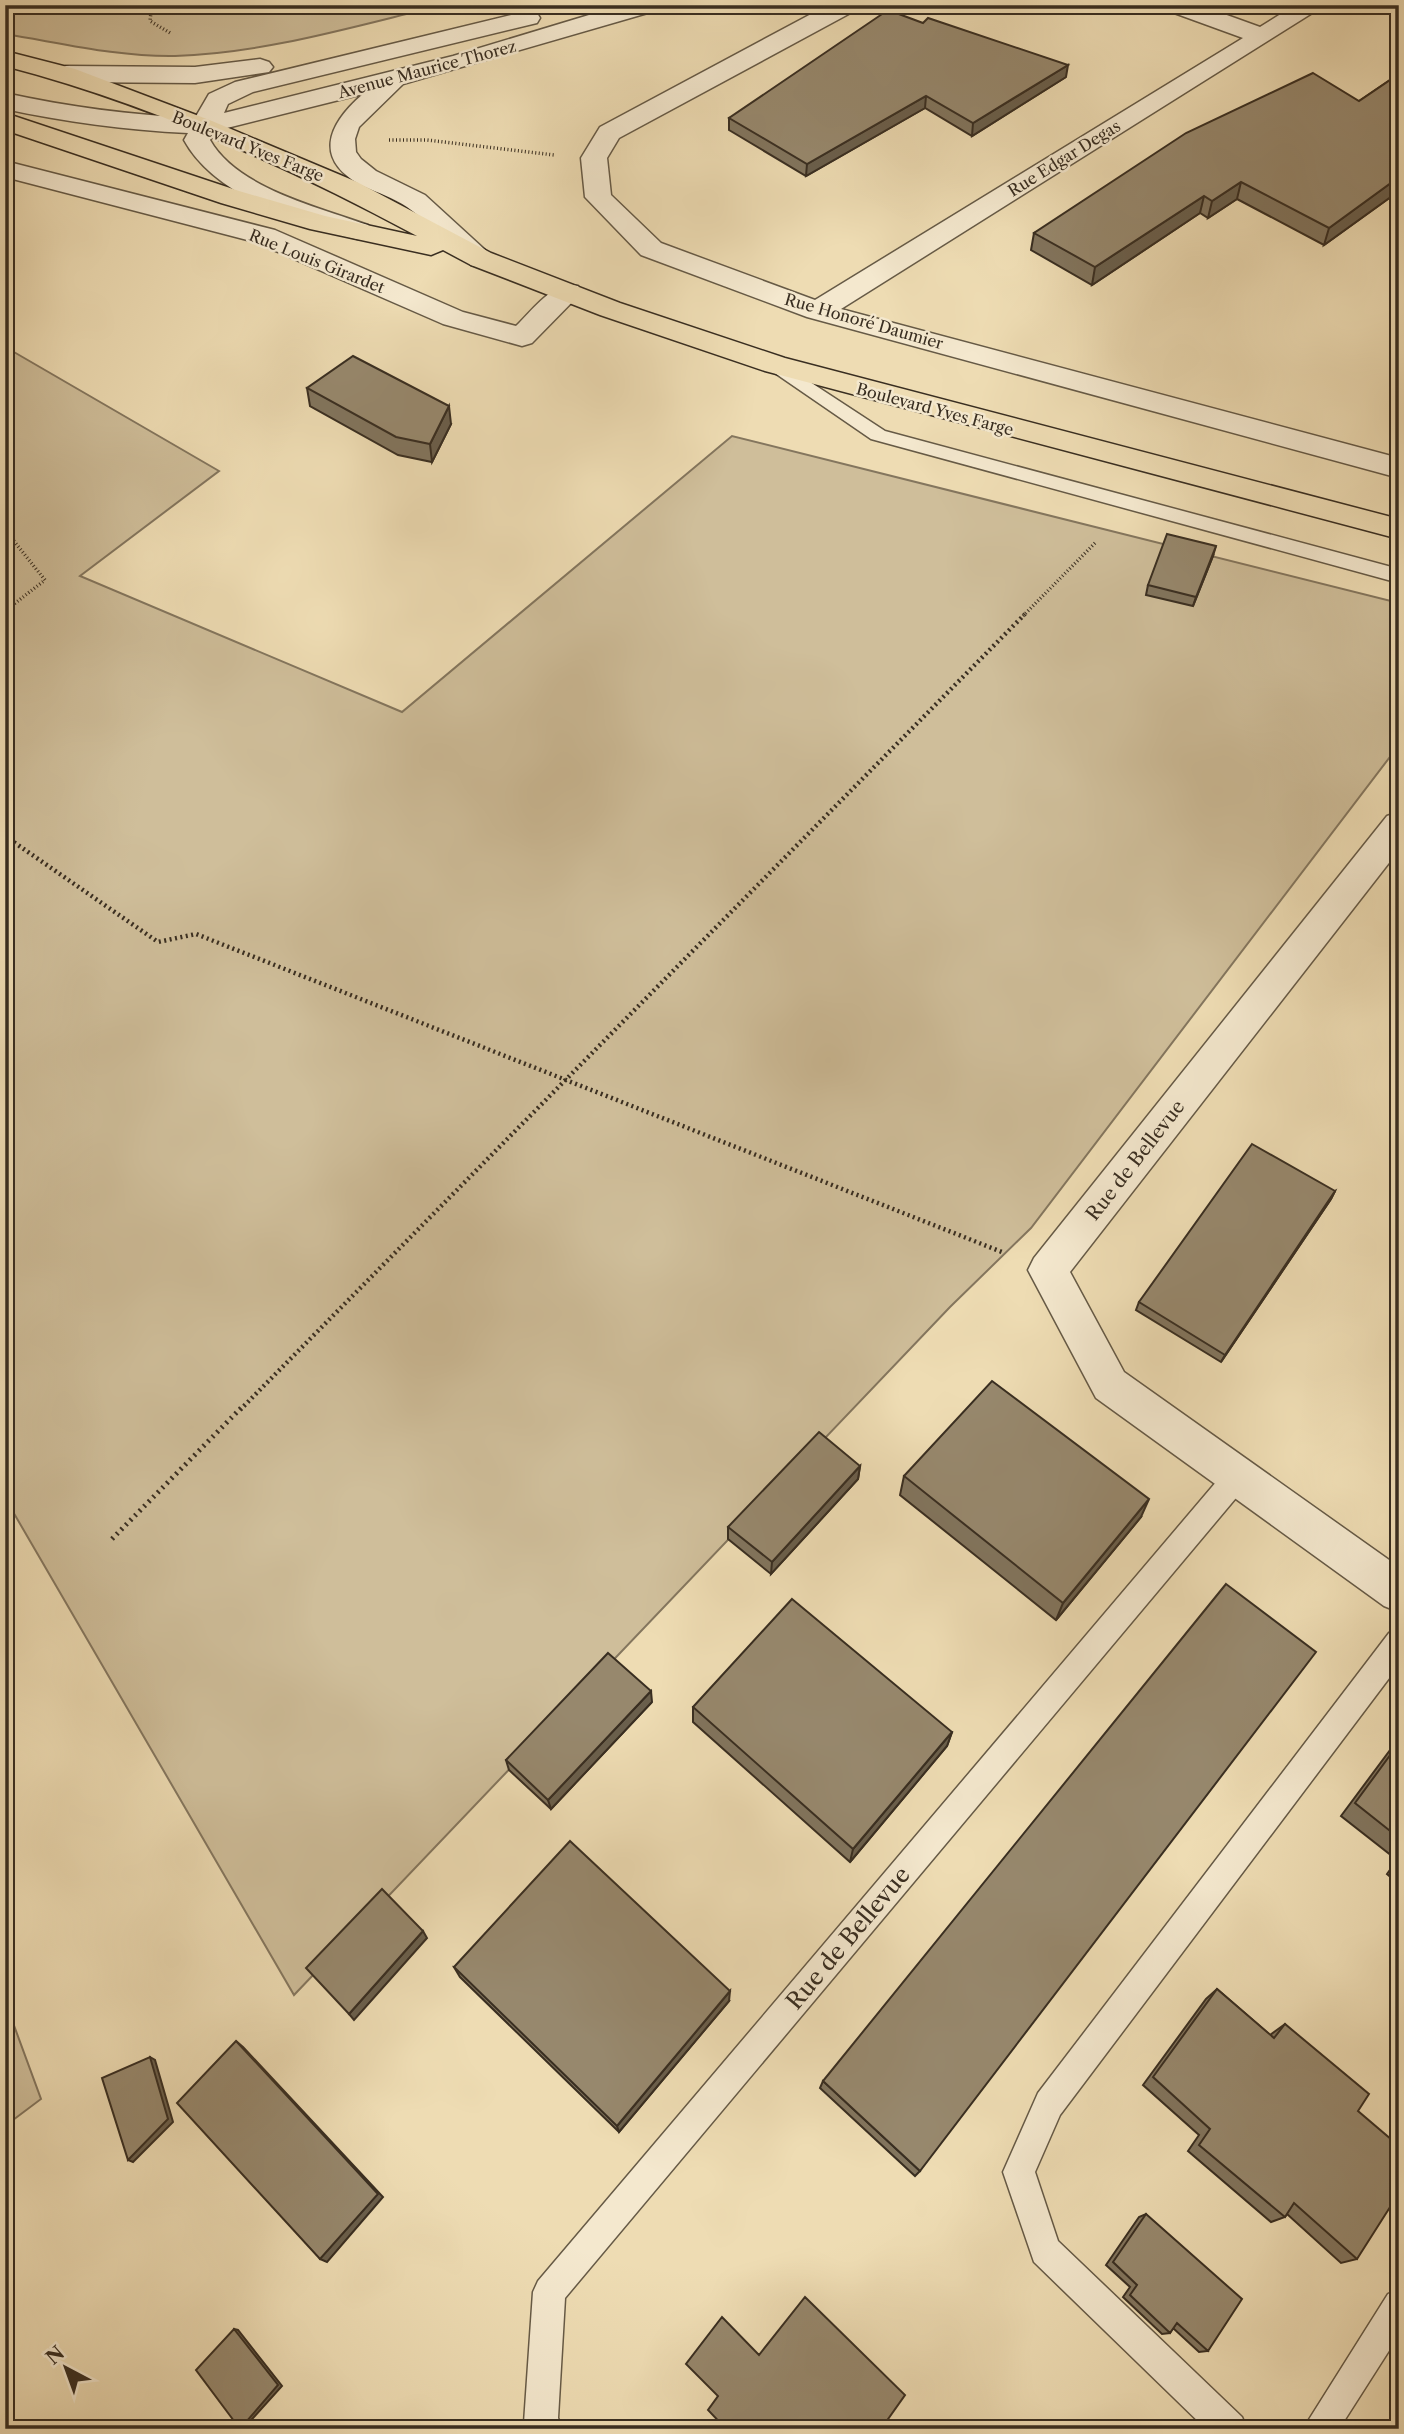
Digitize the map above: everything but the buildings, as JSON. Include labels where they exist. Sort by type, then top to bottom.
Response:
[{"type":"main road","name":"Boulevard Yves Farge","points":[[5,58],[65,74],[203,126],[348,188],[481,258],[568,292],[775,365],[1399,529]]},
{"type":"main road","name":"Boulevard Yves Farge","points":[[5,121],[230,197],[358,231],[481,258]]},
{"type":"street","name":"Avenue Maurice Thorez","points":[[203,126],[218,99],[244,86],[462,32],[585,5]]},
{"type":"street","name":"Avenue Maurice Thorez","points":[[5,101],[71,116],[132,123],[203,126],[498,51],[649,5]]},
{"type":"street","points":[[594,158],[609,133],[847,5]]},
{"type":"street","points":[[1175,5],[1262,36]]},
{"type":"street","name":"Rue Edgar Degas","points":[[817,311],[1313,5]]},
{"type":"street","points":[[65,74],[195,75],[281,65],[462,32]]},
{"type":"street","points":[[396,78],[347,122],[342,140],[344,155],[368,177],[414,200],[481,258]]},
{"type":"street","points":[[203,126],[197,140],[201,152],[215,168],[234,181],[358,231]]},
{"type":"street","name":"Rue Honoré Daumier","points":[[594,158],[598,197],[651,249],[817,311],[1399,468]]},
{"type":"street","name":"Rue Louis Girardet","points":[[5,169],[142,202],[265,236],[453,318],[522,337],[568,292]]},
{"type":"street","name":"Rue de Bellevue","points":[[1048,1270],[1399,825]]},
{"type":"street","points":[[1048,1270],[1110,1385],[1399,1592]]},
{"type":"lane","points":[[775,365],[878,435],[1399,576]]},
{"type":"lane","name":"Rue de Bellevue","points":[[546,2429],[541,2423],[549,2292],[1237,1477]]},
{"type":"lane","points":[[1230,2429],[1045,2251],[1019,2172],[1049,2104],[1399,1642]]},
{"type":"lane","points":[[1320,2429],[1399,2305]]},
{"type":"path","points":[[120,5],[151,12],[150,21],[174,35]]},
{"type":"path","points":[[379,140],[427,140],[594,158]]},
{"type":"path","points":[[5,530],[45,580],[5,611]]},
{"type":"path","points":[[112,1539],[1095,543]]},
{"type":"path","points":[[5,836],[158,942],[195,934],[1048,1270]]},
{"type":"shaded area","points":[[5,5],[139,5],[168,13],[195,5],[443,5],[344,30],[243,50],[154,56],[111,52],[5,34]]},
{"type":"shaded area","points":[[7,348],[219,471],[80,576],[402,712],[732,436],[1399,603],[1399,745],[1031,1228],[950,1307],[294,1995],[5,1498]]},
{"type":"shaded area","points":[[5,2001],[41,2099],[5,2126]]}]
